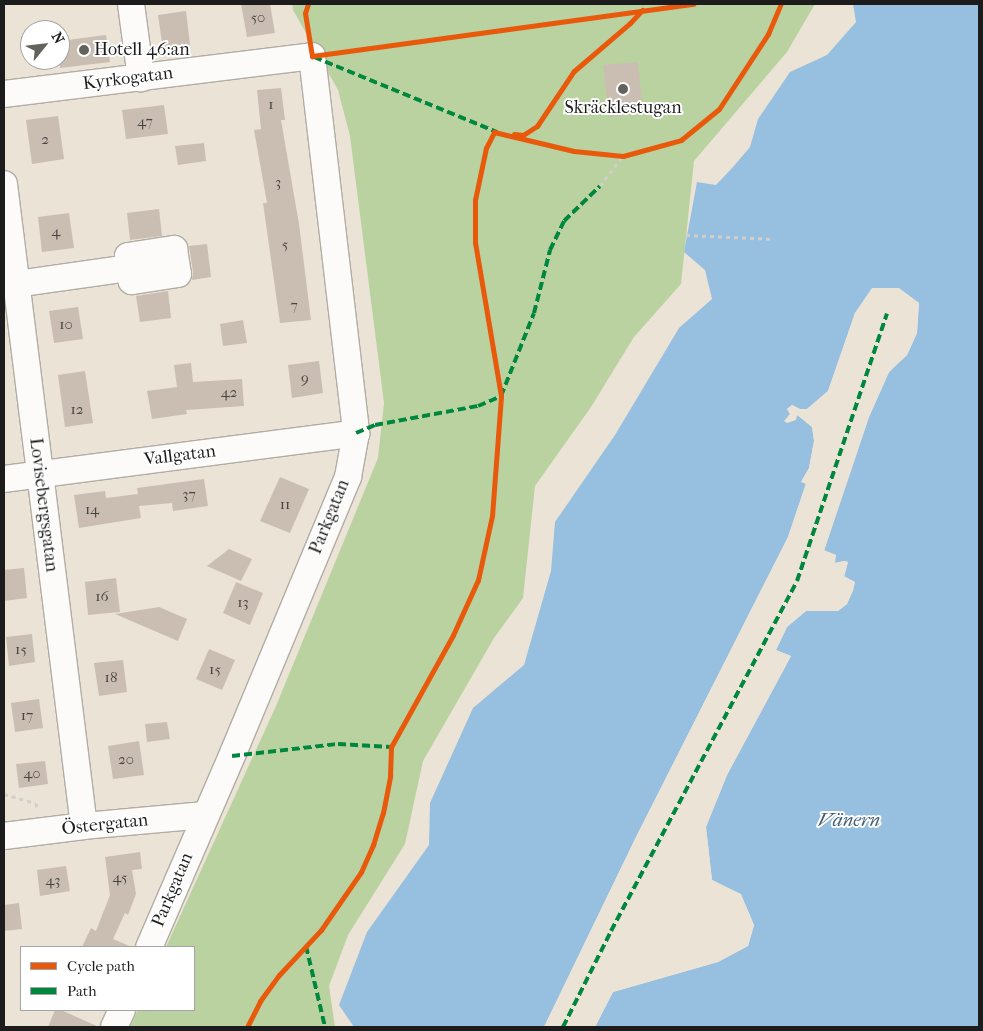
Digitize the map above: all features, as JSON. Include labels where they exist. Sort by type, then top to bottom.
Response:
[{"type":"street","points":[[131,4],[141,78]]},
{"type":"street","name":"Kyrkogatan","points":[[4,94],[312,56]]},
{"type":"street","name":"Parkgatan","points":[[149,946],[348,477],[356,433],[312,56]]},
{"type":"street","name":"Lovisebergsgatan","points":[[4,184],[84,826]]},
{"type":"street","points":[[16,284],[130,268]]},
{"type":"street","name":"Vallgatan","points":[[4,479],[356,433]]},
{"type":"street","name":"Östergatan","points":[[4,836],[84,826],[206,815]]},
{"type":"street","points":[[114,1027],[122,1011]]},
{"type":"path","points":[[600,186],[623,156]]},
{"type":"path","points":[[686,235],[773,239]]},
{"type":"path","points":[[4,794],[36,803],[39,832]]},
{"type":"green space","points":[[292,4],[815,4],[787,52],[694,161],[681,284],[634,337],[591,407],[535,486],[523,598],[494,638],[423,761],[405,844],[348,935],[329,986],[335,1027],[130,1027],[138,1011],[195,1011],[195,946],[166,946],[276,706],[378,458],[384,403],[350,136],[338,90],[293,10]]},
{"type":"water","name":"Vänern","points":[[853,4],[979,4],[979,1027],[595,1027],[613,992],[718,962],[748,946],[754,925],[741,895],[712,880],[706,827],[727,775],[791,656],[776,650],[787,627],[806,611],[838,611],[847,604],[855,582],[844,577],[848,562],[834,563],[836,555],[824,551],[869,417],[889,372],[907,355],[917,333],[919,303],[898,288],[872,289],[855,313],[828,391],[807,409],[800,409],[792,405],[787,409],[790,414],[785,421],[795,420],[797,415],[812,427],[814,441],[809,468],[801,482],[806,483],[788,537],[636,837],[544,1027],[354,1027],[339,1005],[367,932],[429,845],[430,803],[473,708],[524,665],[551,571],[555,522],[615,435],[679,328],[712,299],[705,270],[684,252],[697,182],[716,185],[733,167],[750,147],[758,119],[790,72],[827,55],[856,22]]},
{"type":"pier","points":[[872,288],[899,288],[919,303],[917,333],[907,355],[889,372],[869,417],[824,550],[836,555],[835,563],[848,562],[844,576],[855,582],[853,591],[847,604],[838,611],[806,611],[787,627],[776,650],[791,656],[727,775],[706,827],[712,880],[741,894],[754,925],[748,946],[718,962],[613,992],[595,1027],[592,1027],[612,990],[717,959],[746,944],[752,925],[739,896],[709,881],[703,826],[725,774],[788,657],[773,651],[784,625],[805,608],[837,608],[845,602],[851,590],[852,583],[841,577],[845,564],[833,565],[833,556],[821,550],[867,416],[887,371],[905,353],[914,333],[916,304],[898,291],[873,291],[857,314],[830,393],[808,411],[799,412],[792,408],[790,410],[792,415],[789,420],[797,413],[814,425],[817,441],[811,469],[805,480],[809,484],[790,538],[638,838],[547,1027],[544,1027],[636,837],[788,537],[806,484],[801,482],[809,468],[814,441],[812,427],[797,415],[796,420],[787,423],[784,421],[790,414],[787,409],[792,405],[800,409],[807,409],[828,391],[855,313]]},
{"type":"building","points":[[241,4],[270,4],[275,33],[247,37]]},
{"type":"building","points":[[186,11],[190,45],[163,49],[158,15]]},
{"type":"building","name":"Hotell 46:an","points":[[106,35],[110,62],[70,67],[70,40]]},
{"type":"building","name":"Skräcklestugan","points":[[638,62],[643,113],[609,117],[603,65]]},
{"type":"building","points":[[281,88],[285,120],[281,120],[299,224],[311,320],[280,323],[263,203],[267,203],[254,130],[261,129],[257,90]]},
{"type":"building","points":[[164,105],[168,134],[126,139],[122,110]]},
{"type":"building","points":[[58,116],[64,159],[32,164],[26,120]]},
{"type":"building","points":[[204,143],[206,161],[178,165],[175,146]]},
{"type":"building","points":[[159,209],[162,236],[130,240],[127,213]]},
{"type":"building","points":[[69,213],[74,248],[42,252],[38,217]]},
{"type":"building","points":[[207,244],[211,277],[192,280],[193,272],[189,246]]},
{"type":"building","points":[[168,291],[171,318],[140,322],[136,296]]},
{"type":"building","points":[[78,307],[83,339],[54,343],[49,311]]},
{"type":"building","points":[[243,320],[247,343],[223,346],[220,324]]},
{"type":"building","points":[[319,361],[323,393],[292,398],[288,365]]},
{"type":"building","points":[[191,363],[193,382],[242,379],[244,406],[186,410],[187,414],[152,419],[147,391],[177,387],[174,365]]},
{"type":"building","points":[[85,371],[93,423],[65,427],[58,375]]},
{"type":"building","points":[[280,477],[309,489],[290,533],[260,521]]},
{"type":"building","points":[[204,479],[208,506],[173,511],[172,503],[139,506],[141,518],[79,528],[74,495],[105,491],[106,498],[138,494],[137,488]]},
{"type":"building","points":[[229,549],[252,559],[241,581],[207,566]]},
{"type":"building","points":[[24,568],[27,598],[4,601],[4,570]]},
{"type":"building","points":[[116,578],[120,612],[88,615],[85,582]]},
{"type":"building","points":[[236,582],[263,593],[250,625],[223,613]]},
{"type":"building","points":[[159,607],[187,619],[178,641],[115,614]]},
{"type":"building","points":[[32,634],[35,662],[9,666],[6,637]]},
{"type":"building","points":[[209,649],[235,660],[222,690],[196,679]]},
{"type":"building","points":[[123,660],[127,692],[99,696],[94,663]]},
{"type":"building","points":[[39,699],[43,728],[15,732],[11,703]]},
{"type":"building","points":[[167,722],[170,739],[147,742],[145,724]]},
{"type":"building","points":[[139,741],[144,775],[113,779],[108,746]]},
{"type":"building","points":[[45,761],[48,784],[19,788],[16,764]]},
{"type":"building","points":[[140,852],[142,869],[132,870],[136,894],[128,915],[125,913],[113,939],[130,946],[82,946],[91,928],[96,931],[110,895],[105,857]]},
{"type":"building","points":[[66,866],[70,891],[40,896],[37,870]]},
{"type":"building","points":[[19,903],[22,929],[4,931],[4,905]]},
{"type":"building","points":[[55,1011],[63,1011],[99,1027],[48,1027]]},
{"type":"marked path","points":[[314,57],[497,132]]},
{"type":"marked path","points":[[356,433],[375,425],[478,406],[501,396],[534,313],[550,250],[564,221],[600,186]]},
{"type":"marked path","points":[[563,1027],[611,931],[797,581],[887,314]]},
{"type":"marked path","points":[[232,756],[338,744],[391,747]]},
{"type":"marked path","points":[[306,946],[325,1027]]},
{"type":"cycle path","points":[[308,4],[305,13],[312,56],[693,4]]},
{"type":"cycle path","points":[[247,1027],[260,1001],[279,975],[321,930],[361,872],[373,845],[383,813],[390,776],[391,747],[453,635],[478,580],[492,516],[501,396],[475,242],[475,200],[486,148],[494,132],[574,151],[623,156],[681,140],[719,109],[768,34],[781,4]]},
{"type":"cycle path","points":[[514,134],[523,135],[537,126],[574,71],[630,23],[642,10]]},
{"type":"place","name":"Hotell 46:an","points":[[84,50]]},
{"type":"place","name":"Skräcklestugan","points":[[623,89]]}]
